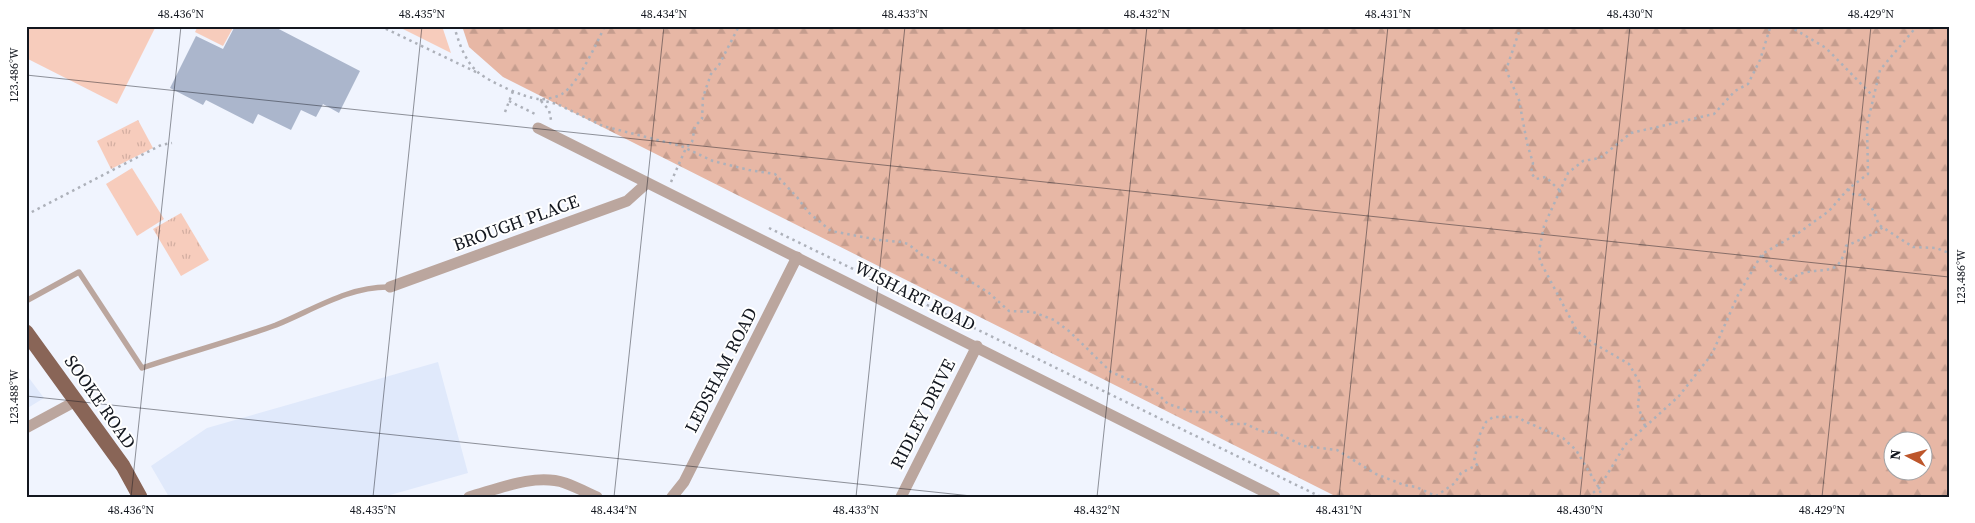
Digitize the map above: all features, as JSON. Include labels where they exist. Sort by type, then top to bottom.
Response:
[{"type":"main road","name":"SOOKE ROAD","points":[[26,332],[123,466],[140,497]]},
{"type":"street","name":"WISHART ROAD","points":[[538,128],[977,346],[1255,492],[1275,497]]},
{"type":"street","name":"BROUGH PLACE","points":[[390,287],[628,200],[647,183]]},
{"type":"street","name":"LEDSHAM ROAD","points":[[672,497],[684,482],[797,257]]},
{"type":"street","name":"RIDLEY DRIVE","points":[[901,497],[977,346]]},
{"type":"street","points":[[26,428],[76,401]]},
{"type":"street","points":[[470,497],[522,482],[548,480],[564,482],[597,497]]},
{"type":"lane","points":[[26,301],[80,272],[142,368],[276,324],[326,301],[374,287],[390,287]]},
{"type":"path","points":[[380,26],[513,91],[558,104],[603,126],[686,148],[713,161],[748,170],[775,174],[797,197],[808,212],[831,231],[908,244],[922,255],[941,263],[989,293],[1009,311],[1033,312],[1054,320],[1069,331],[1111,372],[1154,390],[1168,404],[1193,412],[1216,412],[1231,424],[1246,424],[1261,431],[1277,433],[1304,446],[1337,450],[1376,474],[1404,485],[1416,487],[1436,496],[1455,483],[1462,473],[1477,465],[1474,461],[1480,434],[1486,422],[1493,418],[1518,417],[1563,438],[1576,450],[1599,488],[1602,497]]},
{"type":"path","points":[[454,26],[458,42],[466,58],[479,74]]},
{"type":"path","points":[[540,100],[562,94],[579,75],[605,26]]},
{"type":"path","points":[[666,192],[686,148],[692,142],[695,126],[702,118],[703,97],[710,74],[719,65],[739,26]]},
{"type":"path","points":[[1520,26],[1506,70],[1519,100],[1527,143],[1533,163],[1531,173],[1536,179],[1546,177],[1561,192]]},
{"type":"path","points":[[1645,426],[1638,406],[1640,383],[1629,364],[1593,343],[1577,331],[1540,261],[1539,251],[1544,226],[1568,173],[1583,161],[1600,158],[1630,133],[1714,114],[1735,91],[1748,84],[1760,60],[1770,28],[1776,26]]},
{"type":"path","points":[[1789,26],[1826,48],[1874,97]]},
{"type":"path","points":[[1588,497],[1599,488],[1625,444],[1679,396],[1712,354],[1738,295],[1762,254],[1797,234],[1829,211],[1848,189],[1868,174],[1867,125],[1880,70],[1917,26]]},
{"type":"path","points":[[505,112],[513,91]]},
{"type":"path","points":[[509,101],[551,121],[549,110],[540,100]]},
{"type":"path","points":[[26,215],[161,145],[172,143]]},
{"type":"path","points":[[663,176],[672,180]]},
{"type":"path","points":[[1848,189],[1852,194],[1861,196],[1873,210],[1879,225],[1913,247],[1936,248],[1949,253]]},
{"type":"path","points":[[762,224],[1321,497]]},
{"type":"path","points":[[1762,254],[1772,268],[1789,281],[1802,273],[1833,269],[1843,260],[1846,246],[1875,233],[1883,227]]},
{"type":"shaded area","points":[[438,362],[468,473],[383,497],[169,497],[151,466],[207,428]]},
{"type":"shaded area","points":[[26,374],[44,398],[26,409]]},
{"type":"green space","points":[[26,26],[156,26],[117,104],[26,58]]},
{"type":"green space","points":[[198,26],[234,26],[223,46],[195,32]]},
{"type":"green space","points":[[397,26],[442,26],[451,53]]},
{"type":"green space","points":[[462,26],[1949,26],[1949,497],[1337,497],[503,77],[469,47]]},
{"type":"green space","points":[[138,120],[153,148],[111,169],[97,141]]},
{"type":"green space","points":[[132,168],[164,219],[137,236],[106,184]]},
{"type":"green space","points":[[181,213],[209,260],[181,276],[153,229]]},
{"type":"building","points":[[235,26],[273,26],[360,71],[339,113],[323,104],[316,117],[301,110],[291,130],[258,114],[253,124],[206,100],[203,105],[170,88],[196,36],[223,49]]}]
